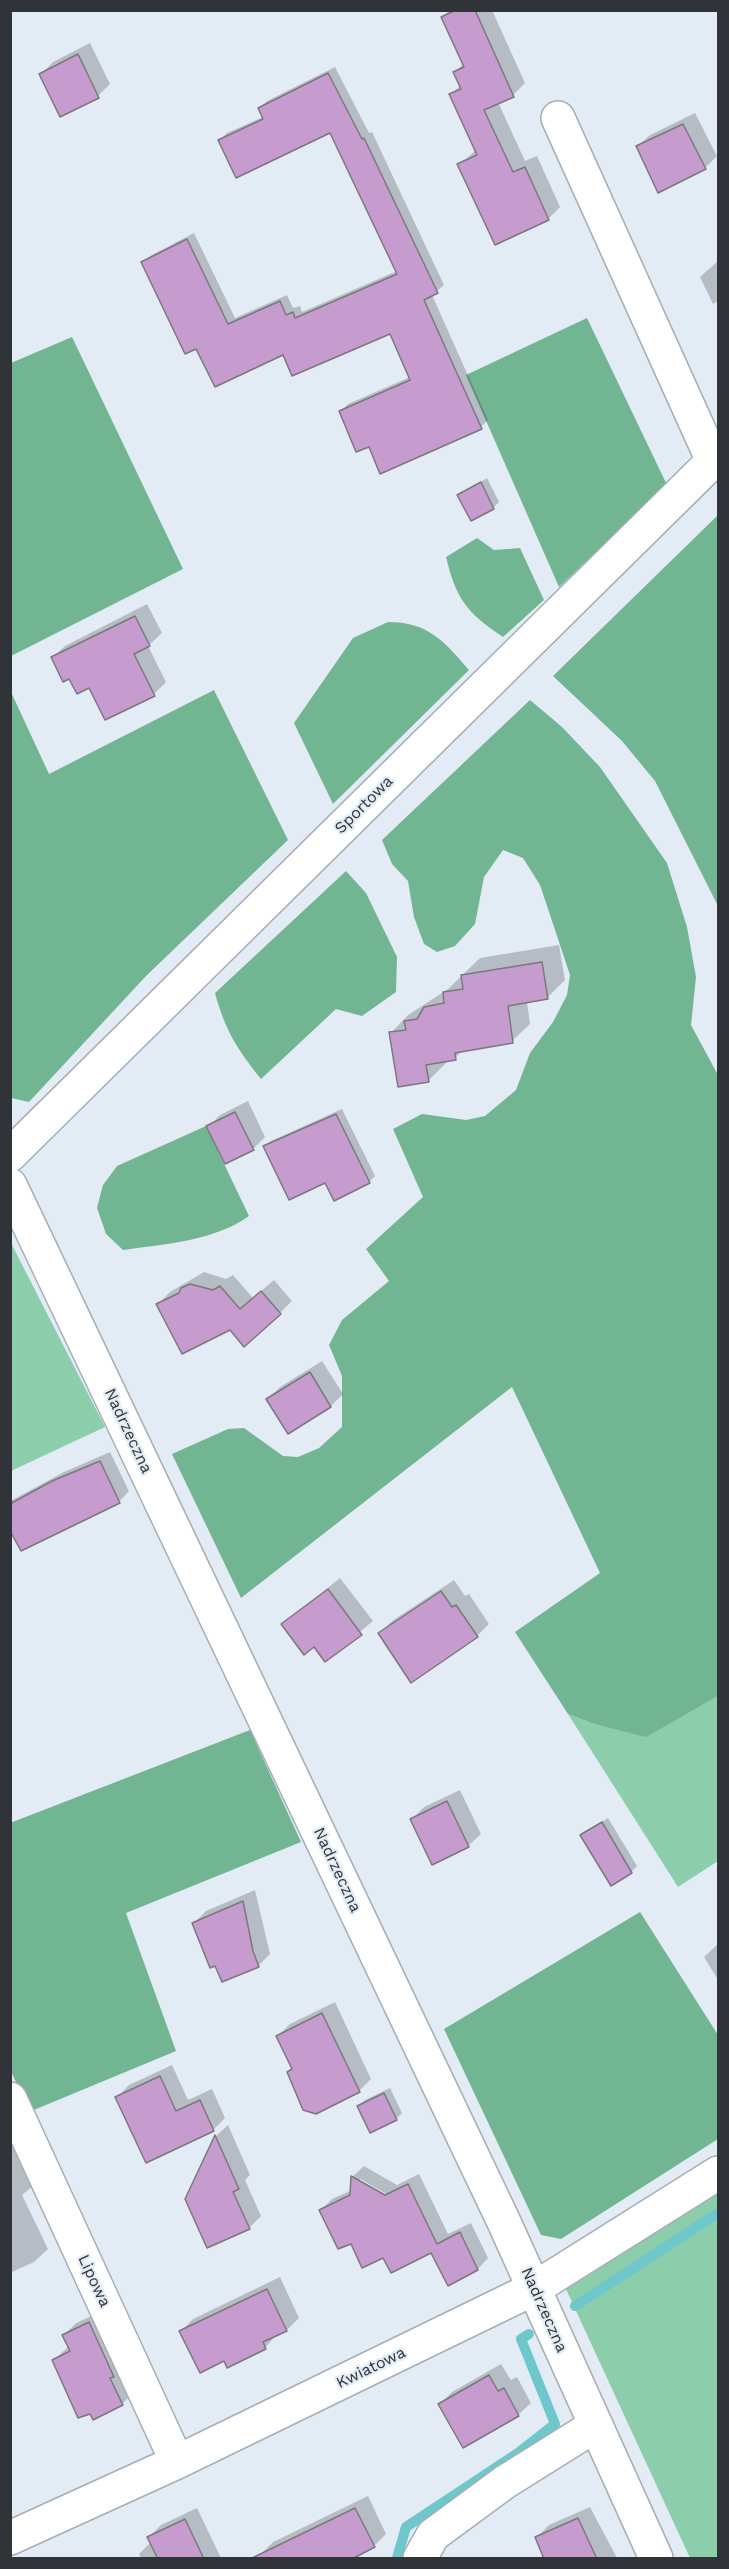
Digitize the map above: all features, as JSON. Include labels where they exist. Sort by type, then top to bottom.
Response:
[{"type":"street","points":[[558,118],[716,458]]},
{"type":"street","name":"Sportowa","points":[[10,1155],[716,458]]},
{"type":"street","name":"Nadrzeczna","points":[[10,1185],[535,2288],[656,2559]]},
{"type":"street","name":"Lipowa","points":[[10,2099],[177,2462]]},
{"type":"street","name":"Kwiatowa","points":[[10,2538],[177,2462],[535,2288],[718,2173]]},
{"type":"street","points":[[420,2559],[433,2535],[505,2482],[596,2425]]},
{"type":"green space","points":[[587,318],[667,485],[559,587],[466,375]]},
{"type":"green space","points":[[72,337],[183,569],[11,656],[11,363]]},
{"type":"green space","points":[[718,515],[718,906],[655,781],[622,741],[553,676]]},
{"type":"green space","points":[[477,538],[494,550],[520,548],[544,600],[503,637],[480,620],[465,604],[454,584],[446,557]]},
{"type":"green space","points":[[388,622],[414,625],[434,635],[469,670],[333,804],[294,723],[353,638]]},
{"type":"green space","points":[[214,690],[288,840],[146,976],[29,1102],[11,1098],[11,692],[49,774]]},
{"type":"green space","points":[[530,700],[562,727],[600,767],[667,863],[687,927],[696,977],[691,1025],[718,1075],[718,1696],[646,1737],[594,1724],[568,1714],[515,1632],[600,1573],[512,1387],[241,1598],[172,1454],[228,1429],[244,1428],[283,1456],[298,1457],[319,1448],[342,1427],[342,1376],[329,1345],[342,1320],[389,1281],[366,1249],[423,1197],[393,1129],[422,1114],[466,1120],[485,1116],[516,1090],[530,1053],[553,1022],[567,995],[570,975],[540,885],[523,858],[503,850],[484,877],[475,924],[455,946],[437,952],[424,944],[414,917],[408,881],[392,864],[382,840]]},
{"type":"green space","points":[[346,871],[366,893],[397,957],[396,992],[362,1016],[336,1009],[261,1079],[233,1039],[215,993]]},
{"type":"green space","points":[[206,1126],[249,1216],[205,1236],[123,1250],[106,1234],[97,1208],[103,1185],[117,1166]]},
{"type":"green space","points":[[10,1241],[105,1427],[11,1471],[10,1471]]},
{"type":"green space","points":[[718,1696],[718,1861],[678,1887],[568,1714],[594,1724],[646,1736]]},
{"type":"green space","points":[[250,1730],[301,1842],[126,1913],[176,2051],[29,2112],[11,2071],[10,1823]]},
{"type":"green space","points":[[640,1912],[718,2035],[718,2139],[561,2239],[541,2235],[444,2029]]},
{"type":"green space","points":[[718,2191],[718,2558],[690,2558],[565,2287]]},
{"type":"building","points":[[456,10],[475,10],[514,97],[484,110],[513,172],[525,167],[549,220],[495,245],[457,164],[477,155],[449,94],[461,89],[453,72],[464,67],[441,17]]},
{"type":"building","points":[[78,54],[99,98],[60,117],[39,74]]},
{"type":"building","points":[[328,73],[362,139],[364,138],[438,293],[424,300],[482,429],[380,474],[369,447],[356,452],[339,411],[410,380],[390,334],[292,376],[283,355],[215,387],[196,349],[185,354],[141,262],[187,239],[228,324],[280,301],[286,315],[293,312],[295,318],[397,274],[330,133],[236,178],[218,140],[263,119],[258,108]]},
{"type":"building","points":[[683,124],[706,169],[658,193],[636,146]]},
{"type":"building","points":[[481,482],[494,509],[471,521],[457,495]]},
{"type":"building","points":[[135,616],[150,646],[134,654],[155,696],[105,720],[89,688],[77,694],[69,679],[63,682],[51,657]]},
{"type":"building","points":[[542,962],[548,999],[508,1006],[513,1043],[455,1053],[456,1060],[426,1065],[429,1082],[398,1087],[389,1032],[406,1030],[404,1021],[417,1019],[424,1007],[444,1003],[443,992],[463,989],[461,975]]},
{"type":"building","points":[[235,1112],[254,1150],[225,1164],[206,1126]]},
{"type":"building","points":[[336,1114],[370,1183],[334,1201],[325,1183],[289,1200],[263,1146]]},
{"type":"building","points":[[190,1284],[213,1290],[220,1286],[240,1309],[261,1291],[281,1314],[244,1347],[230,1330],[182,1354],[156,1304],[179,1293],[181,1288]]},
{"type":"building","points":[[310,1372],[331,1407],[288,1434],[266,1399]]},
{"type":"building","points":[[100,1461],[120,1503],[21,1551],[10,1531],[10,1504],[52,1481]]},
{"type":"building","points":[[328,1589],[362,1635],[325,1662],[314,1647],[304,1655],[281,1624]]},
{"type":"building","points":[[441,1591],[452,1607],[456,1605],[478,1637],[411,1683],[378,1633]]},
{"type":"building","points":[[447,1801],[469,1847],[432,1865],[410,1819]]},
{"type":"building","points":[[602,1822],[632,1873],[611,1886],[580,1835]]},
{"type":"building","points":[[243,1901],[253,1951],[259,1967],[222,1982],[215,1966],[210,1968],[192,1923]]},
{"type":"building","points":[[322,2013],[360,2092],[316,2114],[303,2110],[287,2072],[292,2069],[276,2036]]},
{"type":"building","points":[[160,2076],[176,2111],[200,2100],[214,2131],[146,2163],[115,2097]]},
{"type":"building","points":[[384,2093],[397,2120],[370,2133],[357,2106]]},
{"type":"building","points":[[215,2135],[239,2189],[233,2192],[250,2229],[207,2248],[185,2199]]},
{"type":"building","points":[[351,2176],[385,2195],[408,2184],[437,2244],[460,2232],[478,2270],[448,2286],[431,2253],[391,2273],[383,2258],[362,2268],[351,2244],[338,2249],[319,2210],[350,2195]]},
{"type":"building","points":[[267,2289],[287,2331],[263,2342],[266,2349],[227,2368],[224,2361],[200,2373],[179,2331]]},
{"type":"building","points":[[89,2322],[114,2377],[110,2378],[123,2405],[93,2420],[90,2414],[78,2418],[52,2360],[70,2351],[62,2335]]},
{"type":"building","points":[[489,2375],[498,2391],[504,2388],[519,2416],[463,2448],[438,2404]]},
{"type":"building","points":[[355,2508],[375,2547],[352,2559],[250,2559]]},
{"type":"building","points":[[578,2518],[597,2559],[544,2559],[535,2537]]},
{"type":"building","points":[[185,2519],[204,2559],[158,2559],[147,2537]]},
{"type":"waterway","points":[[575,2306],[718,2213]]},
{"type":"waterway","points":[[397,2558],[406,2527],[518,2453],[555,2424],[521,2339],[529,2334]]}]
